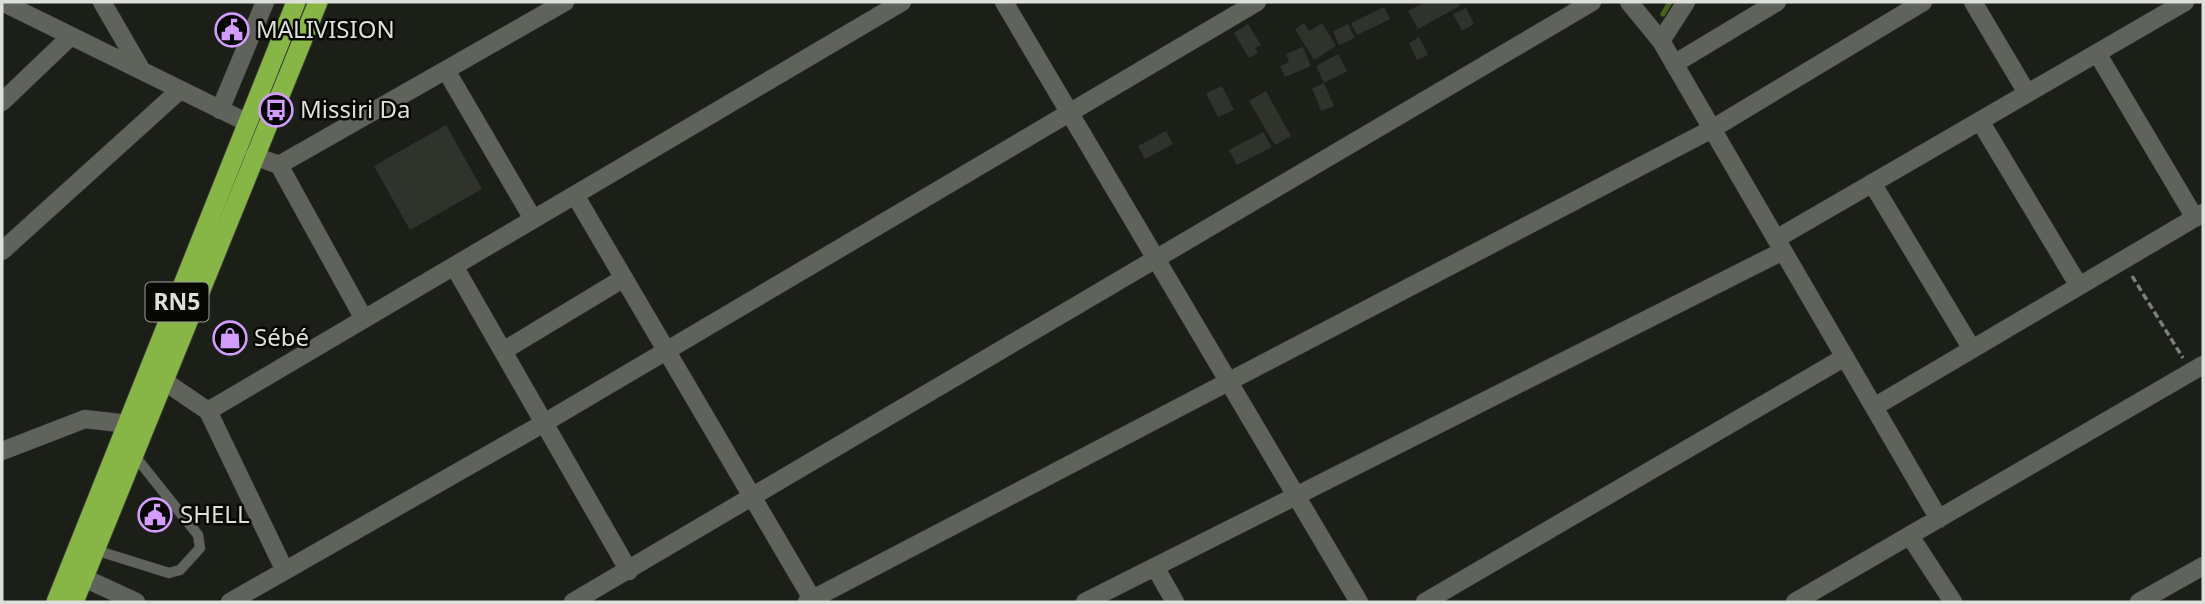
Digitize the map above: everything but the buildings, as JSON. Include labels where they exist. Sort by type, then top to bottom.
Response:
[{"type":"highway","name":"RN5","points":[[56,602],[296,2]]},
{"type":"highway","name":"RN5","points":[[74,602],[318,2]]},
{"type":"street","points":[[2,2],[248,123]]},
{"type":"street","points":[[102,2],[142,71]]},
{"type":"street","points":[[279,165],[447,72],[565,2]]},
{"type":"street","points":[[208,411],[902,2]]},
{"type":"street","points":[[1004,2],[1359,602]]},
{"type":"street","points":[[230,602],[544,423],[1257,2]]},
{"type":"street","points":[[573,602],[1592,2]]},
{"type":"street","points":[[1629,2],[1661,41],[1939,519]]},
{"type":"street","points":[[1661,41],[1686,2]]},
{"type":"street","points":[[1674,64],[1777,2]]},
{"type":"street","points":[[575,195],[811,601],[1712,129],[1923,2]]},
{"type":"street","points":[[1973,2],[2027,93]]},
{"type":"street","points":[[1086,602],[1297,496],[1779,245],[1872,183],[2185,2]]},
{"type":"street","points":[[220,110],[263,3]]},
{"type":"street","points":[[2,102],[71,36]]},
{"type":"street","points":[[1874,407],[2199,216],[2097,53]]},
{"type":"street","points":[[447,72],[533,219]]},
{"type":"street","points":[[2,251],[180,90]]},
{"type":"street","points":[[1980,121],[2079,286]]},
{"type":"street","points":[[254,156],[279,165],[364,319]]},
{"type":"street","points":[[1872,183],[1972,349]]},
{"type":"street","points":[[454,266],[629,570]]},
{"type":"street","points":[[503,351],[624,278]]},
{"type":"street","points":[[1425,602],[1844,357]]},
{"type":"street","points":[[1795,602],[2197,369]]},
{"type":"street","points":[[164,381],[208,411],[285,571]]},
{"type":"street","points":[[2,451],[85,419],[128,424]]},
{"type":"street","points":[[1910,536],[1953,602]]},
{"type":"street","points":[[2139,602],[2203,566]]},
{"type":"street","points":[[1155,567],[1175,602]]},
{"type":"street","points":[[84,578],[136,602]]},
{"type":"lane","points":[[95,550],[169,573],[180,570],[200,548],[198,535],[134,455]]},
{"type":"path","points":[[2123,261],[2197,369]]},
{"type":"waterway","points":[[1663,14],[1670,2]]},
{"type":"place","name":"MALIVISION","points":[[232,30]]},
{"type":"place","name":"Missiri Da","points":[[276,110]]},
{"type":"place","name":"Sébé","points":[[230,338]]},
{"type":"place","name":"SHELL","points":[[155,515]]}]
